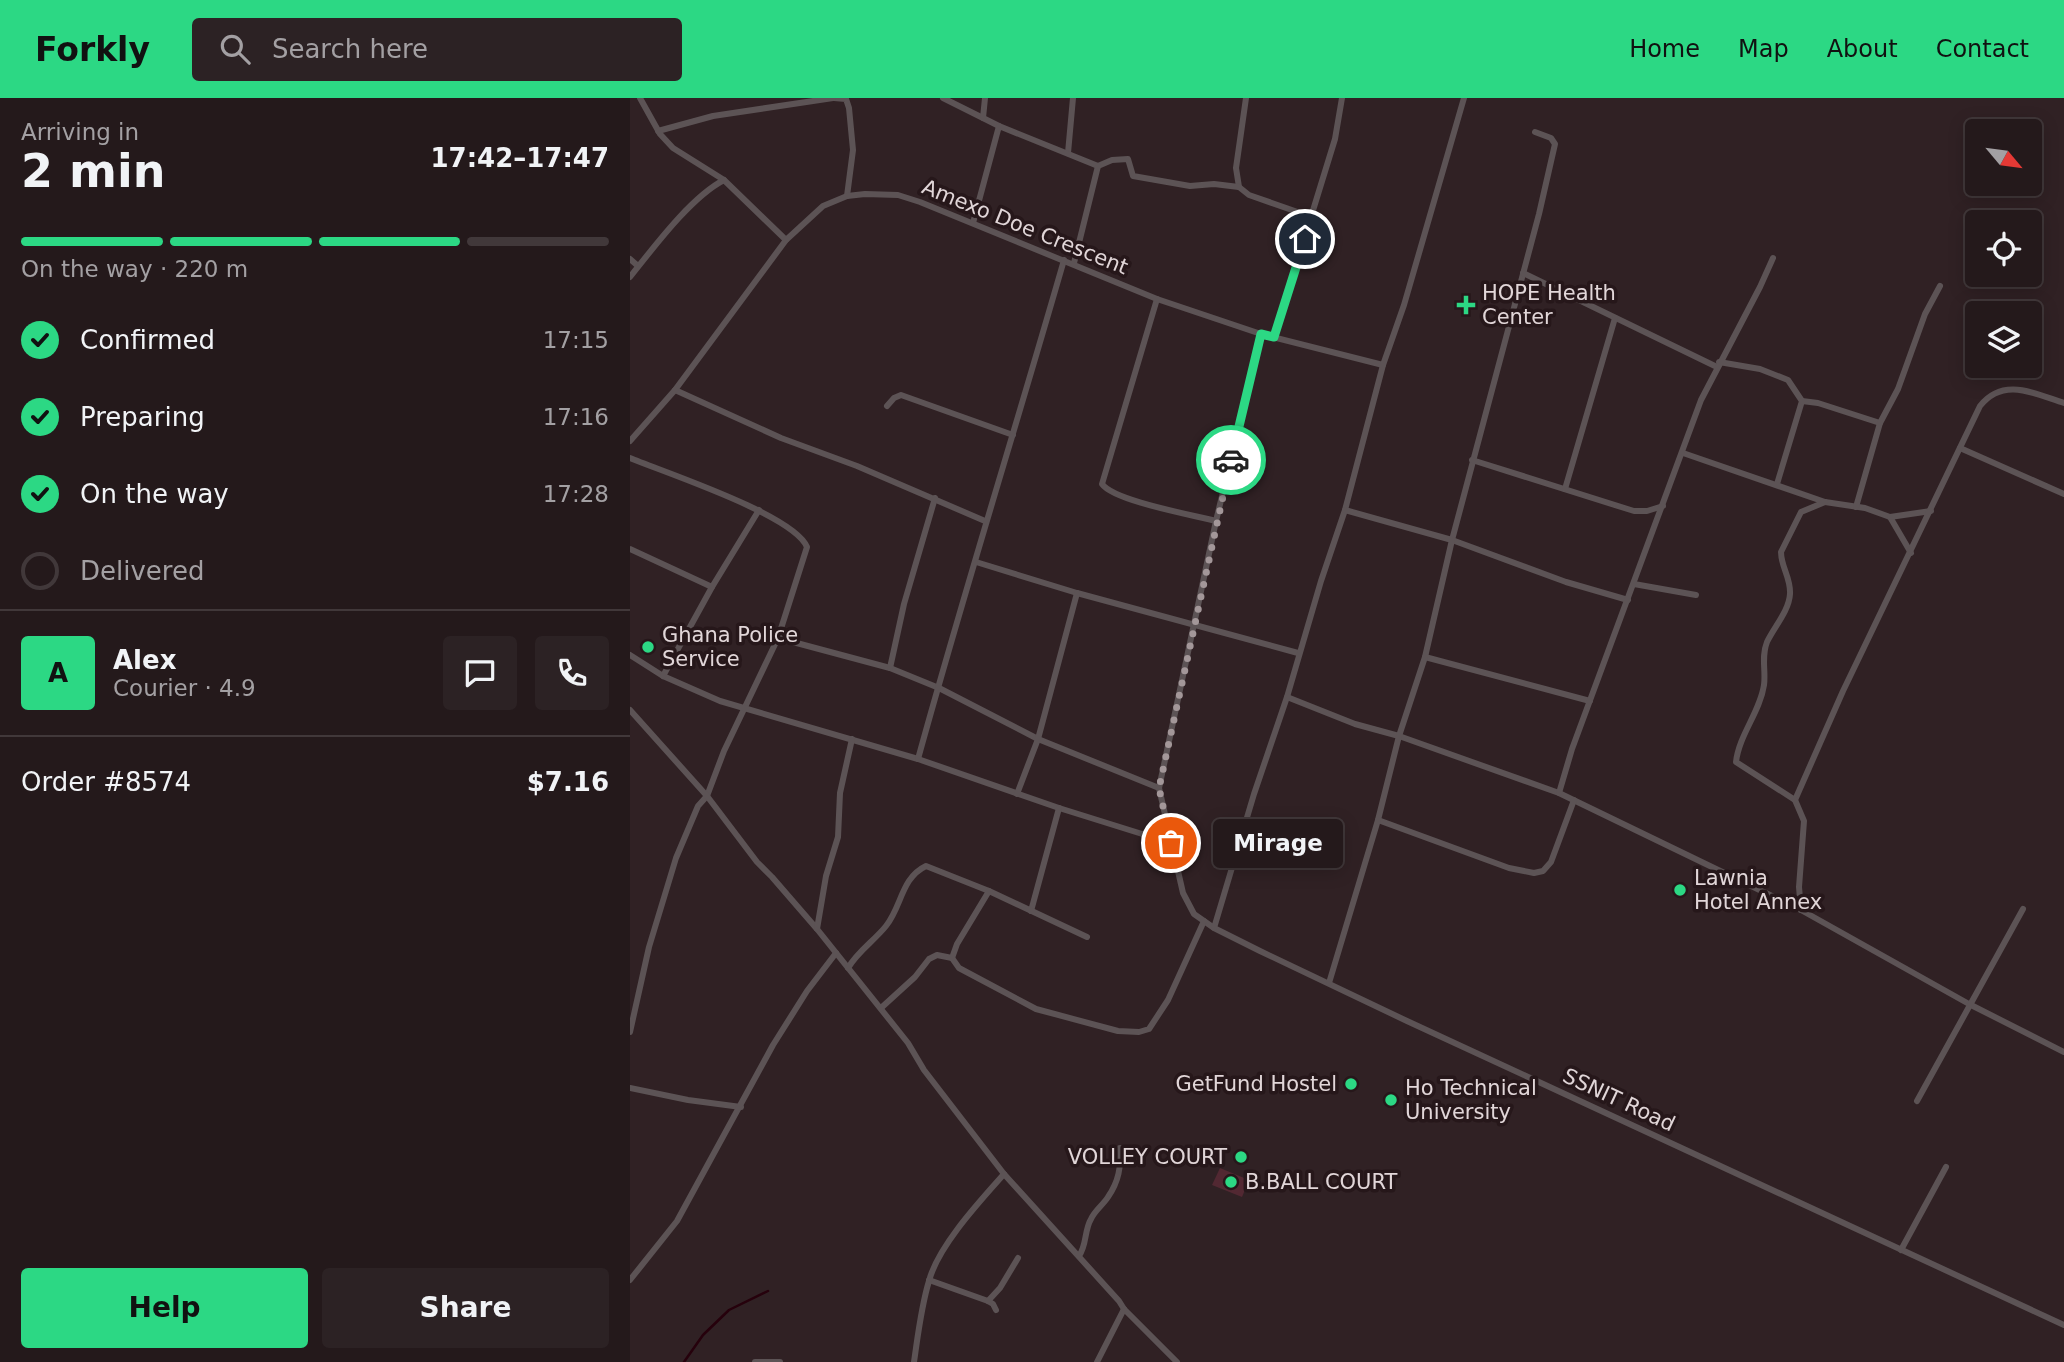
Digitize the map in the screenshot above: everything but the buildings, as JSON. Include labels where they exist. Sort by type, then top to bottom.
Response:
[{"type":"street","points":[[640,98],[658,131],[673,148],[724,180],[786,240]]},
{"type":"street","points":[[658,131],[713,116],[834,98],[846,99],[853,150],[847,196]]},
{"type":"street","points":[[943,98],[999,126],[1098,166],[1122,158],[1128,159],[1133,176],[1190,186],[1214,184],[1239,187],[1249,195],[1312,217]]},
{"type":"street","points":[[983,118],[985,98]]},
{"type":"street","points":[[1068,153],[1073,98]]},
{"type":"street","points":[[1239,187],[1236,168],[1246,98]]},
{"type":"street","points":[[1274,337],[1335,139],[1342,98]]},
{"type":"street","points":[[1214,928],[1345,510],[1383,365],[1404,305],[1464,98]]},
{"type":"street","points":[[973,223],[999,126]]},
{"type":"street","points":[[1329,983],[1378,820],[1399,736],[1425,657],[1472,460],[1555,144],[1551,138],[1535,132]]},
{"type":"street","points":[[1074,264],[1098,166]]},
{"type":"street","points":[[630,277],[696,201],[724,180]]},
{"type":"street","name":"Amexo Doe Crescent","points":[[630,441],[675,390],[786,240],[823,206],[847,196],[898,195],[1157,299],[1261,334],[1383,365]]},
{"type":"street","points":[[1559,793],[1590,701],[1701,400],[1773,258]]},
{"type":"street","points":[[630,259],[639,266]]},
{"type":"street","points":[[918,759],[976,562],[985,521],[1064,260]]},
{"type":"street","points":[[1523,273],[1718,364],[1776,374],[1788,380],[1802,401],[1818,403],[1880,423]]},
{"type":"street","points":[[1856,507],[1880,423],[1898,389],[1925,314],[1940,286]]},
{"type":"street","points":[[1157,299],[1102,484],[1107,490],[1126,497],[1216,520]]},
{"type":"street","points":[[1565,489],[1615,318]]},
{"type":"street","points":[[778,638],[890,668],[939,688],[1038,739],[1159,788],[1216,520],[1261,334]]},
{"type":"street","points":[[1795,800],[1843,691],[1980,406],[1994,392],[2006,388],[2064,403]]},
{"type":"street","points":[[675,390],[780,438],[935,498],[985,521]]},
{"type":"street","points":[[887,406],[901,395],[1013,435]]},
{"type":"street","points":[[1777,484],[1802,401]]},
{"type":"street","points":[[1961,448],[2064,494]]},
{"type":"street","points":[[1683,453],[1825,502],[1890,517],[1931,511]]},
{"type":"street","points":[[630,458],[759,510],[790,528],[804,539],[807,547],[778,638],[743,708],[707,796],[698,806],[676,858],[649,947],[630,1032]]},
{"type":"street","points":[[1472,460],[1641,512],[1664,506]]},
{"type":"street","points":[[890,668],[904,604],[935,498]]},
{"type":"street","points":[[1801,910],[1799,887],[1804,821],[1795,800],[1736,762],[1762,696],[1765,675],[1763,659],[1767,643],[1790,597],[1790,579],[1781,559],[1781,552],[1801,512],[1825,502]]},
{"type":"street","points":[[663,676],[712,587],[759,510]]},
{"type":"street","points":[[1345,510],[1452,540],[1566,582],[1628,600]]},
{"type":"street","points":[[1890,517],[1911,552]]},
{"type":"street","points":[[630,549],[712,587]]},
{"type":"street","points":[[976,562],[1077,593],[1298,653]]},
{"type":"street","points":[[1634,584],[1696,596]]},
{"type":"street","points":[[1017,794],[1038,739],[1077,593]]},
{"type":"street","points":[[630,655],[663,676],[743,708],[918,759],[1171,843]]},
{"type":"street","points":[[1425,657],[1590,701]]},
{"type":"street","points":[[1287,697],[1355,724],[1399,736],[1559,793],[1801,910],[1969,1004],[2064,1052]]},
{"type":"street","points":[[630,710],[707,796],[757,862],[817,929],[881,1008],[908,1042],[923,1070],[1004,1174],[1124,1309],[1177,1362]]},
{"type":"street","points":[[817,929],[838,837],[840,793],[852,739]]},
{"type":"street","name":"SSNIT Road","points":[[1159,788],[1187,904],[1194,914],[1214,928],[2064,1325]]},
{"type":"street","points":[[1378,820],[1509,868],[1534,873],[1543,871],[1551,862],[1574,800]]},
{"type":"street","points":[[1031,911],[1059,808]]},
{"type":"street","points":[[848,968],[854,957],[887,925],[916,871],[926,866],[989,891],[1087,937]]},
{"type":"street","points":[[952,958],[957,944],[989,891]]},
{"type":"street","points":[[1917,1101],[2023,909]]},
{"type":"street","points":[[881,1008],[915,977],[929,959],[937,955],[952,958],[959,968],[1036,1010],[1118,1031],[1139,1032],[1149,1029],[1168,1000],[1204,921]]},
{"type":"street","points":[[630,1280],[677,1221],[773,1045],[807,991],[836,953]]},
{"type":"street","points":[[630,1088],[741,1107]]},
{"type":"street","points":[[1079,1256],[1083,1251],[1091,1219],[1117,1182],[1120,1148]]},
{"type":"street","points":[[1901,1250],[1946,1167]]},
{"type":"street","points":[[914,1362],[929,1280],[942,1254],[972,1210],[1004,1174]]},
{"type":"street","points":[[988,1301],[1000,1288],[1018,1258]]},
{"type":"street","points":[[929,1280],[988,1301],[996,1310]]},
{"type":"street","points":[[1097,1362],[1124,1309]]},
{"type":"street","points":[[755,1362],[780,1362]]},
{"type":"shaded area","name":"B.BALL COURT","points":[[1220,1168],[1249,1180],[1242,1197],[1212,1185]]},
{"type":"waterway","points":[[684,1362],[703,1335],[729,1310],[768,1291]]},
{"type":"way so far","points":[[1171,843],[1159,788],[1193,623],[1231,460]]},
{"type":"place","name":"HOPE Health Center","points":[[1466,305]]},
{"type":"place","name":"Ghana Police Service","points":[[648,647]]},
{"type":"place","name":"Mirage","points":[[1171,843]]},
{"type":"place","name":"Lawnia Hotel Annex","points":[[1680,890]]},
{"type":"place","name":"GetFund Hostel","points":[[1351,1084]]},
{"type":"place","name":"Ho Technical University","points":[[1391,1100]]},
{"type":"place","name":"VOLLEY COURT","points":[[1241,1157]]},
{"type":"place","name":"B.BALL COURT","points":[[1231,1182]]},
{"type":"route","points":[[1231,460],[1261,334],[1274,337],[1305,239]]}]
